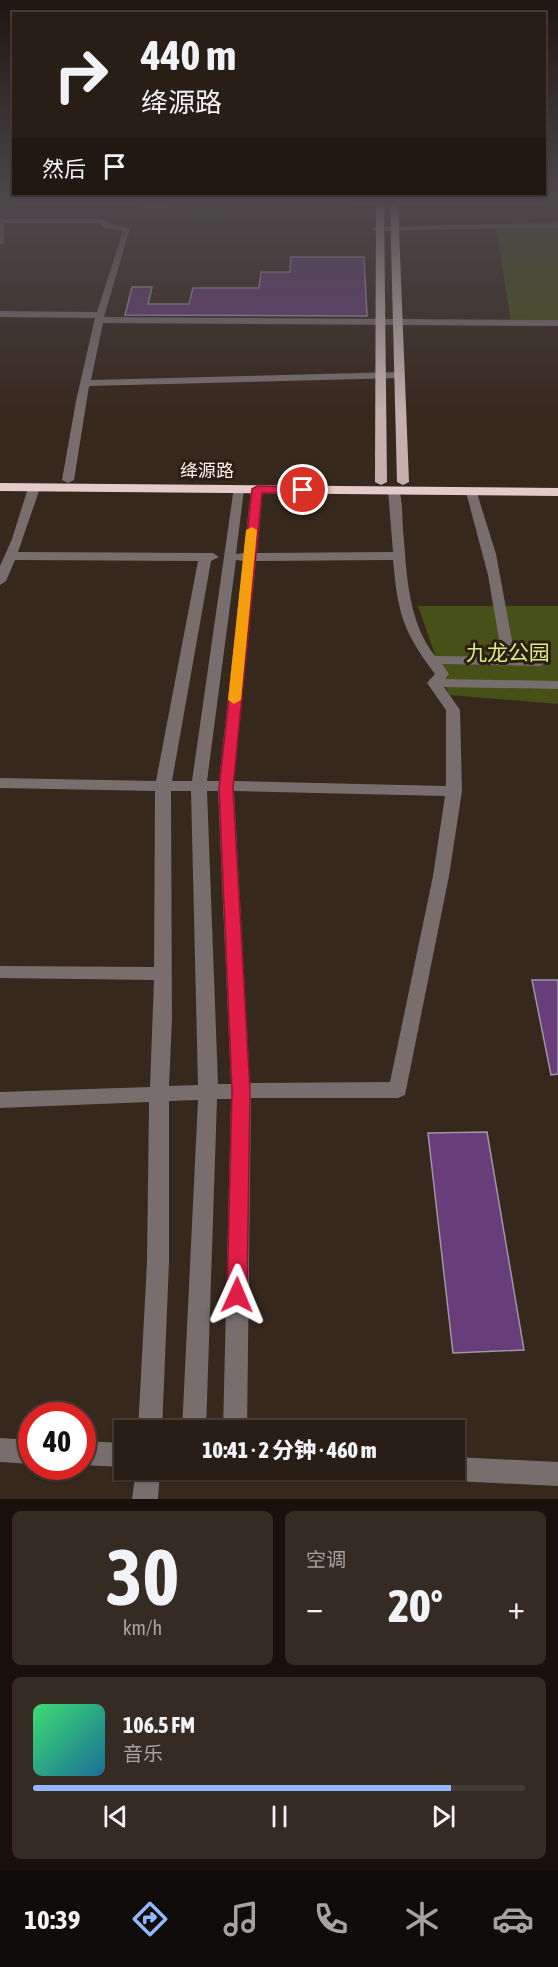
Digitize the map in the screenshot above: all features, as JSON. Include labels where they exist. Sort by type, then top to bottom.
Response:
[{"type":"highway","name":"绛源路","points":[[0,479],[381,482],[398,486],[472,492],[558,492]]},
{"type":"highway","name":"绛源路","points":[[0,487],[257,489],[558,484]]},
{"type":"main road","points":[[376,274],[375,322],[381,376],[381,482]]},
{"type":"main road","points":[[396,274],[399,375],[398,486]]},
{"type":"street","points":[[68,480],[99,318],[114,274]]},
{"type":"street","points":[[0,314],[99,318],[558,323]]},
{"type":"street","points":[[85,383],[399,375]]},
{"type":"street","points":[[398,486],[399,556],[411,629],[442,674],[434,683]]},
{"type":"street","points":[[0,581],[34,488]]},
{"type":"street","points":[[194,1420],[208,1092],[199,787],[227,557],[238,489]]},
{"type":"street","points":[[235,1420],[241,1091],[226,788],[248,557],[257,489]]},
{"type":"street","points":[[472,492],[485,530],[500,595],[509,661]]},
{"type":"street","points":[[11,556],[399,556]]},
{"type":"street","points":[[151,1420],[158,1262],[159,1094],[163,974],[163,786],[205,557]]},
{"type":"street","points":[[433,660],[540,662]]},
{"type":"street","points":[[434,683],[558,685]]},
{"type":"street","points":[[0,1100],[241,1091],[398,1090],[441,876],[454,791],[453,710],[434,683]]},
{"type":"street","points":[[0,783],[226,788],[359,786],[454,791]]},
{"type":"street","points":[[0,972],[163,974]]},
{"type":"street","points":[[0,1450],[18,1451]]},
{"type":"street","points":[[96,1454],[114,1455]]},
{"type":"street","points":[[465,1470],[558,1474]]},
{"type":"street","points":[[145,1499],[147,1480]]},
{"type":"green space","points":[[503,274],[558,274],[558,323],[511,323]]},
{"type":"green space","name":"九龙公园","points":[[418,606],[558,606],[558,704],[449,695]]},
{"type":"building","points":[[261,274],[365,274],[367,316],[125,315],[132,287],[152,287],[148,304],[189,304],[193,288],[259,288]]},
{"type":"building","points":[[532,980],[558,980],[558,1074],[551,1075]]},
{"type":"building","points":[[487,1132],[524,1350],[453,1353],[428,1133]]},
{"type":"slow traffic","points":[[234,700],[252,530]]},
{"type":"route","points":[[237,1295],[241,1091],[226,788],[257,489],[303,490]]}]
